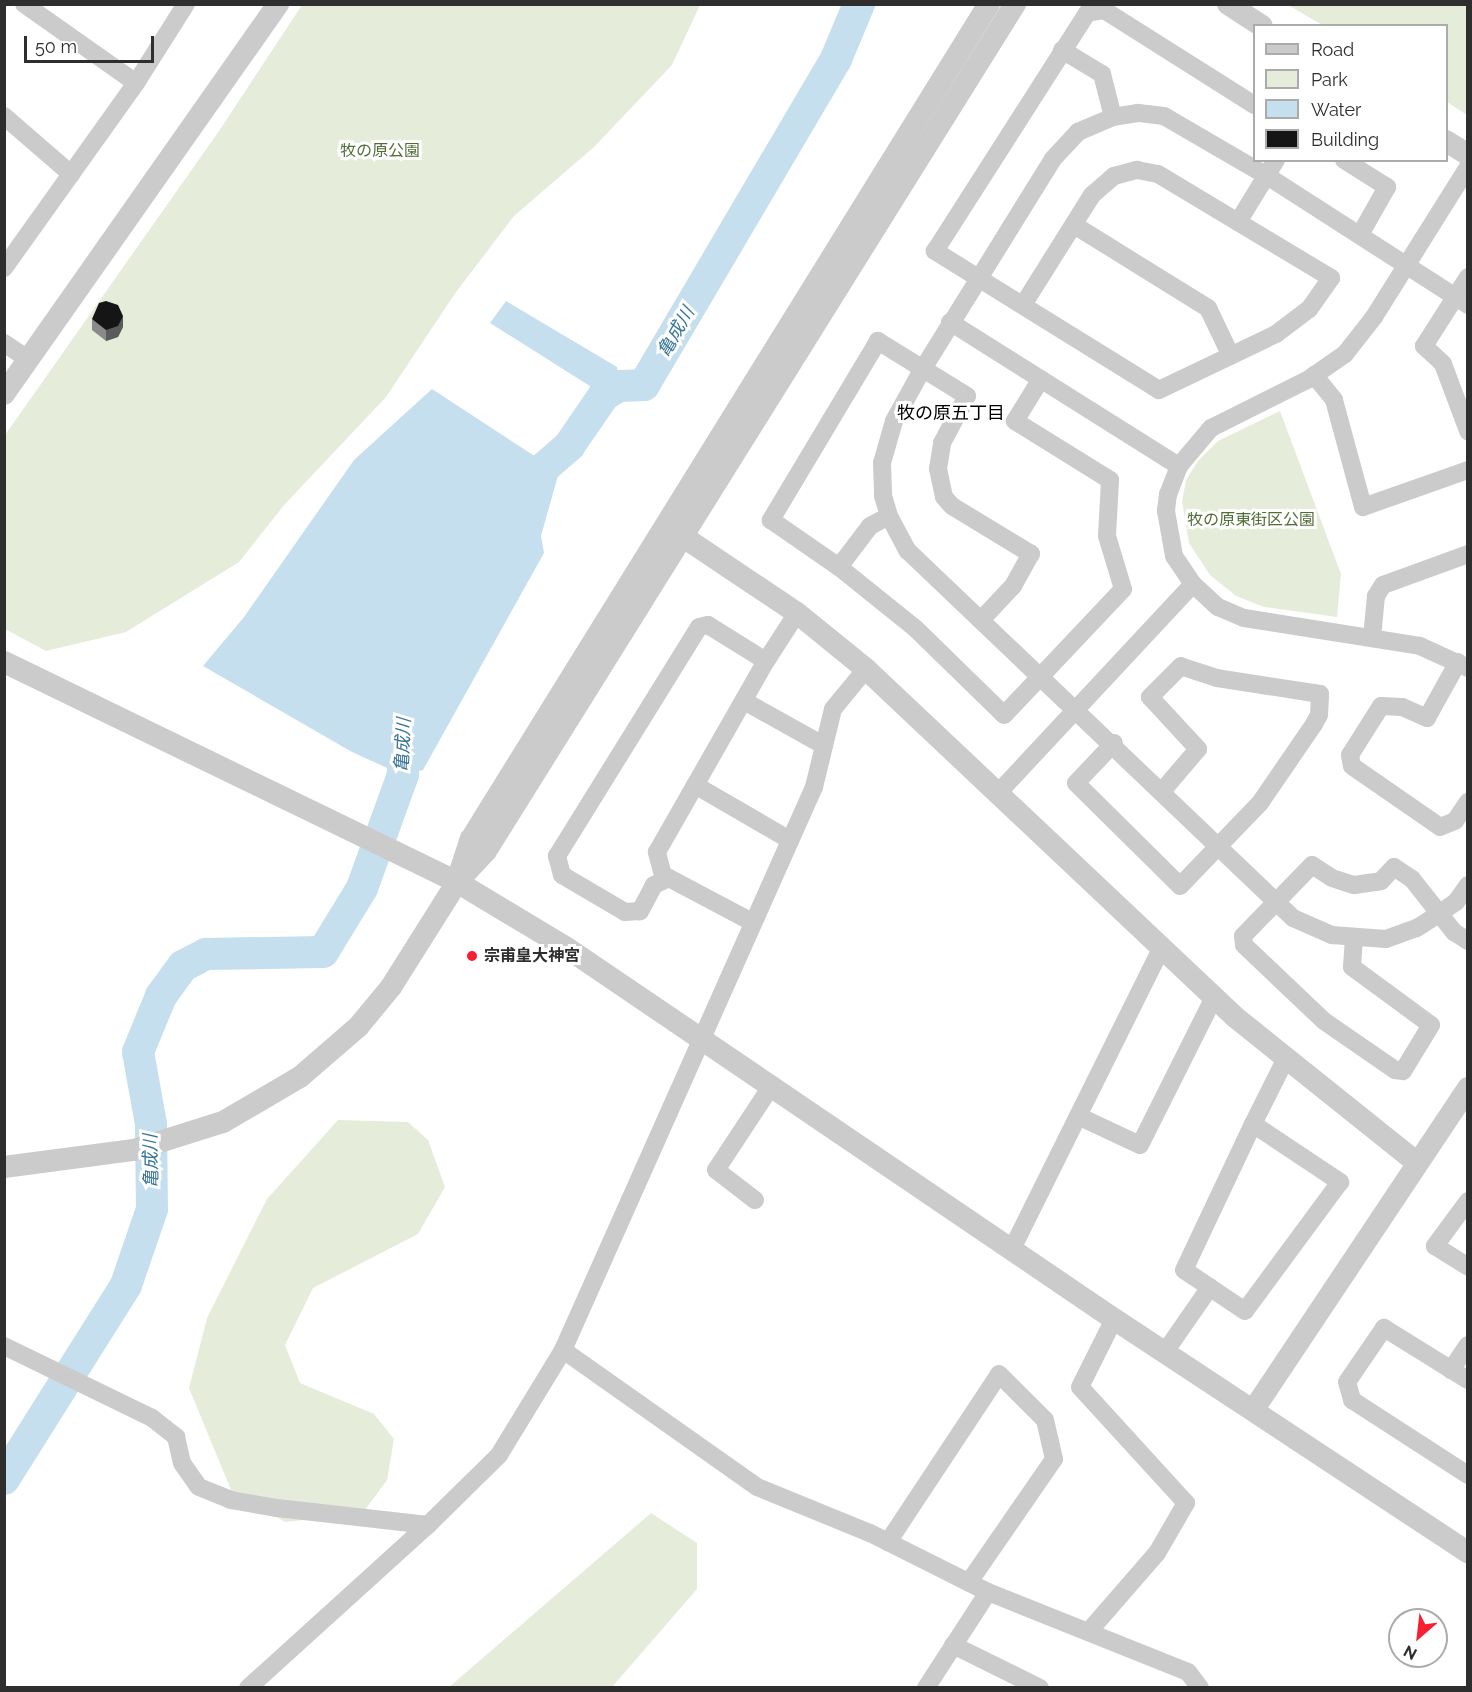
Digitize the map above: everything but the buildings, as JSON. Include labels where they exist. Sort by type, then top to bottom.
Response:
[{"type":"street","points":[[24,4],[136,83]]},
{"type":"street","points":[[5,265],[136,83],[186,4]]},
{"type":"street","points":[[4,394],[278,4]]},
{"type":"street","points":[[457,882],[471,839],[989,4]]},
{"type":"street","points":[[4,1167],[134,1150],[223,1122],[300,1077],[358,1027],[391,987],[457,882],[486,851],[1015,4]]},
{"type":"street","points":[[1228,4],[1259,24]]},
{"type":"street","points":[[1023,305],[1092,195],[1106,181],[1137,170],[1158,174],[1331,278],[1320,297],[1293,322],[1231,356],[1159,390],[935,251],[1083,15],[1104,10],[1253,104]]},
{"type":"street","points":[[1062,50],[1102,74],[1113,117]]},
{"type":"street","points":[[1253,159],[1164,116],[1138,113],[1113,117],[1078,132],[1053,159],[950,322],[922,370],[884,446],[882,489],[888,516],[908,550],[1163,790],[1274,904],[1311,927],[1354,938],[1386,939],[1417,928],[1440,913],[1456,902],[1467,885]]},
{"type":"street","points":[[4,116],[71,174]]},
{"type":"street","points":[[1448,142],[1467,155]]},
{"type":"street","points":[[1347,162],[1387,187],[1360,235]]},
{"type":"street","points":[[1467,167],[1374,317],[1345,354],[1314,375],[1211,428],[1179,466],[1168,494],[1167,528],[1174,556],[1193,585],[1218,608],[1244,618],[1420,646],[1463,665],[1427,718],[1402,707],[1381,706],[1350,755],[1352,766],[1440,827],[1455,821],[1467,802]]},
{"type":"street","points":[[1238,222],[1272,168],[1360,235],[1462,300]]},
{"type":"street","points":[[1074,225],[1208,308],[1231,356]]},
{"type":"street","points":[[1467,277],[1462,300],[1424,346],[1443,364],[1467,431]]},
{"type":"street","points":[[950,322],[1179,466]]},
{"type":"street","points":[[981,620],[1013,586],[1031,554],[952,506],[944,497],[938,469],[942,443],[967,396],[878,341],[771,520],[839,567],[915,628],[1004,715],[1123,589],[1107,536],[1110,480],[1015,421],[1041,379]]},
{"type":"street","points":[[4,343],[29,360]]},
{"type":"street","points":[[1314,375],[1334,400],[1363,507],[1467,470]]},
{"type":"street","points":[[839,567],[870,526],[888,516]]},
{"type":"street","points":[[682,536],[797,614],[866,669],[1285,1060],[1417,1163]]},
{"type":"street","points":[[1372,638],[1376,596],[1383,585],[1467,554]]},
{"type":"street","points":[[999,792],[1076,707],[1193,585]]},
{"type":"street","points":[[664,879],[657,852],[765,661],[797,614]]},
{"type":"street","points":[[752,922],[675,879],[664,879],[654,885],[640,910],[625,912],[562,875],[557,856],[699,627],[708,625],[765,661]]},
{"type":"street","points":[[4,662],[457,882],[567,948],[704,1038],[1114,1319],[1254,1409],[1467,1552]]},
{"type":"street","points":[[1114,743],[1076,783],[1180,886],[1260,803],[1314,724],[1320,694],[1217,678],[1181,666],[1150,697],[1198,749],[1163,790]]},
{"type":"street","points":[[248,1688],[428,1525],[499,1455],[563,1350],[814,787],[833,709],[866,669]]},
{"type":"street","points":[[744,701],[823,745]]},
{"type":"street","points":[[695,785],[790,840]]},
{"type":"street","points":[[1354,938],[1352,967],[1431,1025],[1403,1071],[1395,1070],[1324,1021],[1244,945],[1243,936],[1312,865],[1332,878],[1354,885],[1381,881],[1394,867],[1412,879],[1467,941]]},
{"type":"street","points":[[1012,1249],[1162,947]]},
{"type":"street","points":[[1078,1116],[1140,1145],[1214,996]]},
{"type":"street","points":[[1253,1124],[1340,1182],[1245,1311],[1184,1270],[1253,1124],[1285,1060]]},
{"type":"street","points":[[755,1200],[716,1170],[772,1085]]},
{"type":"street","points":[[1254,1409],[1417,1163],[1464,1101]]},
{"type":"street","points":[[1467,1201],[1435,1246],[1467,1267]]},
{"type":"street","points":[[1165,1352],[1210,1287]]},
{"type":"street","points":[[1090,1630],[1157,1553],[1186,1503],[1080,1387],[1114,1319]]},
{"type":"street","points":[[1467,1380],[1384,1328],[1347,1382],[1352,1400],[1467,1475]]},
{"type":"street","points":[[1451,1370],[1467,1345]]},
{"type":"street","points":[[4,1346],[152,1418],[176,1437],[182,1463],[199,1487],[231,1500],[277,1508],[428,1525]]},
{"type":"street","points":[[563,1350],[757,1487],[888,1542],[988,1592],[1090,1630],[1188,1672],[1200,1688]]},
{"type":"street","points":[[888,1542],[999,1374],[1045,1420],[1054,1459],[969,1582]]},
{"type":"street","points":[[926,1688],[988,1592]]},
{"type":"street","points":[[954,1645],[1034,1686]]},
{"type":"green space","name":"牧の原公園","points":[[302,5],[700,5],[672,65],[594,147],[514,216],[456,292],[386,397],[285,504],[239,562],[126,632],[46,651],[5,629],[5,435],[219,131]]},
{"type":"green space","points":[[1288,5],[1467,5],[1467,115],[1448,103],[1448,24],[1320,24]]},
{"type":"green space","name":"牧の原東街区公園","points":[[1280,411],[1341,574],[1337,617],[1264,607],[1236,596],[1210,575],[1189,543],[1182,501],[1186,480],[1198,461],[1218,441]]},
{"type":"green space","points":[[338,1120],[408,1122],[428,1140],[445,1187],[418,1234],[313,1288],[285,1345],[300,1383],[374,1414],[394,1439],[387,1480],[362,1514],[285,1522],[231,1490],[189,1388],[207,1318],[267,1199]]},
{"type":"green space","points":[[651,1513],[697,1543],[697,1589],[612,1687],[449,1687]]},
{"type":"water","points":[[506,301],[617,367],[619,386],[604,395],[490,323]]},
{"type":"water","points":[[432,389],[559,472],[541,536],[544,553],[423,770],[403,775],[352,752],[203,666],[244,617],[354,460]]},
{"type":"waterway","name":"亀成川","points":[[515,493],[569,446],[604,395],[619,386],[644,385],[836,59],[859,4]]},
{"type":"waterway","name":"亀成川","points":[[4,1479],[126,1285],[152,1209],[151,1124],[138,1052],[161,996],[183,966],[206,954],[323,952],[362,888],[403,775],[402,733]]},
{"type":"place","name":"宗甫皇大神宮","points":[[472,956]]},
{"type":"district","name":"牧の原五丁目","points":[[951,413]]}]
